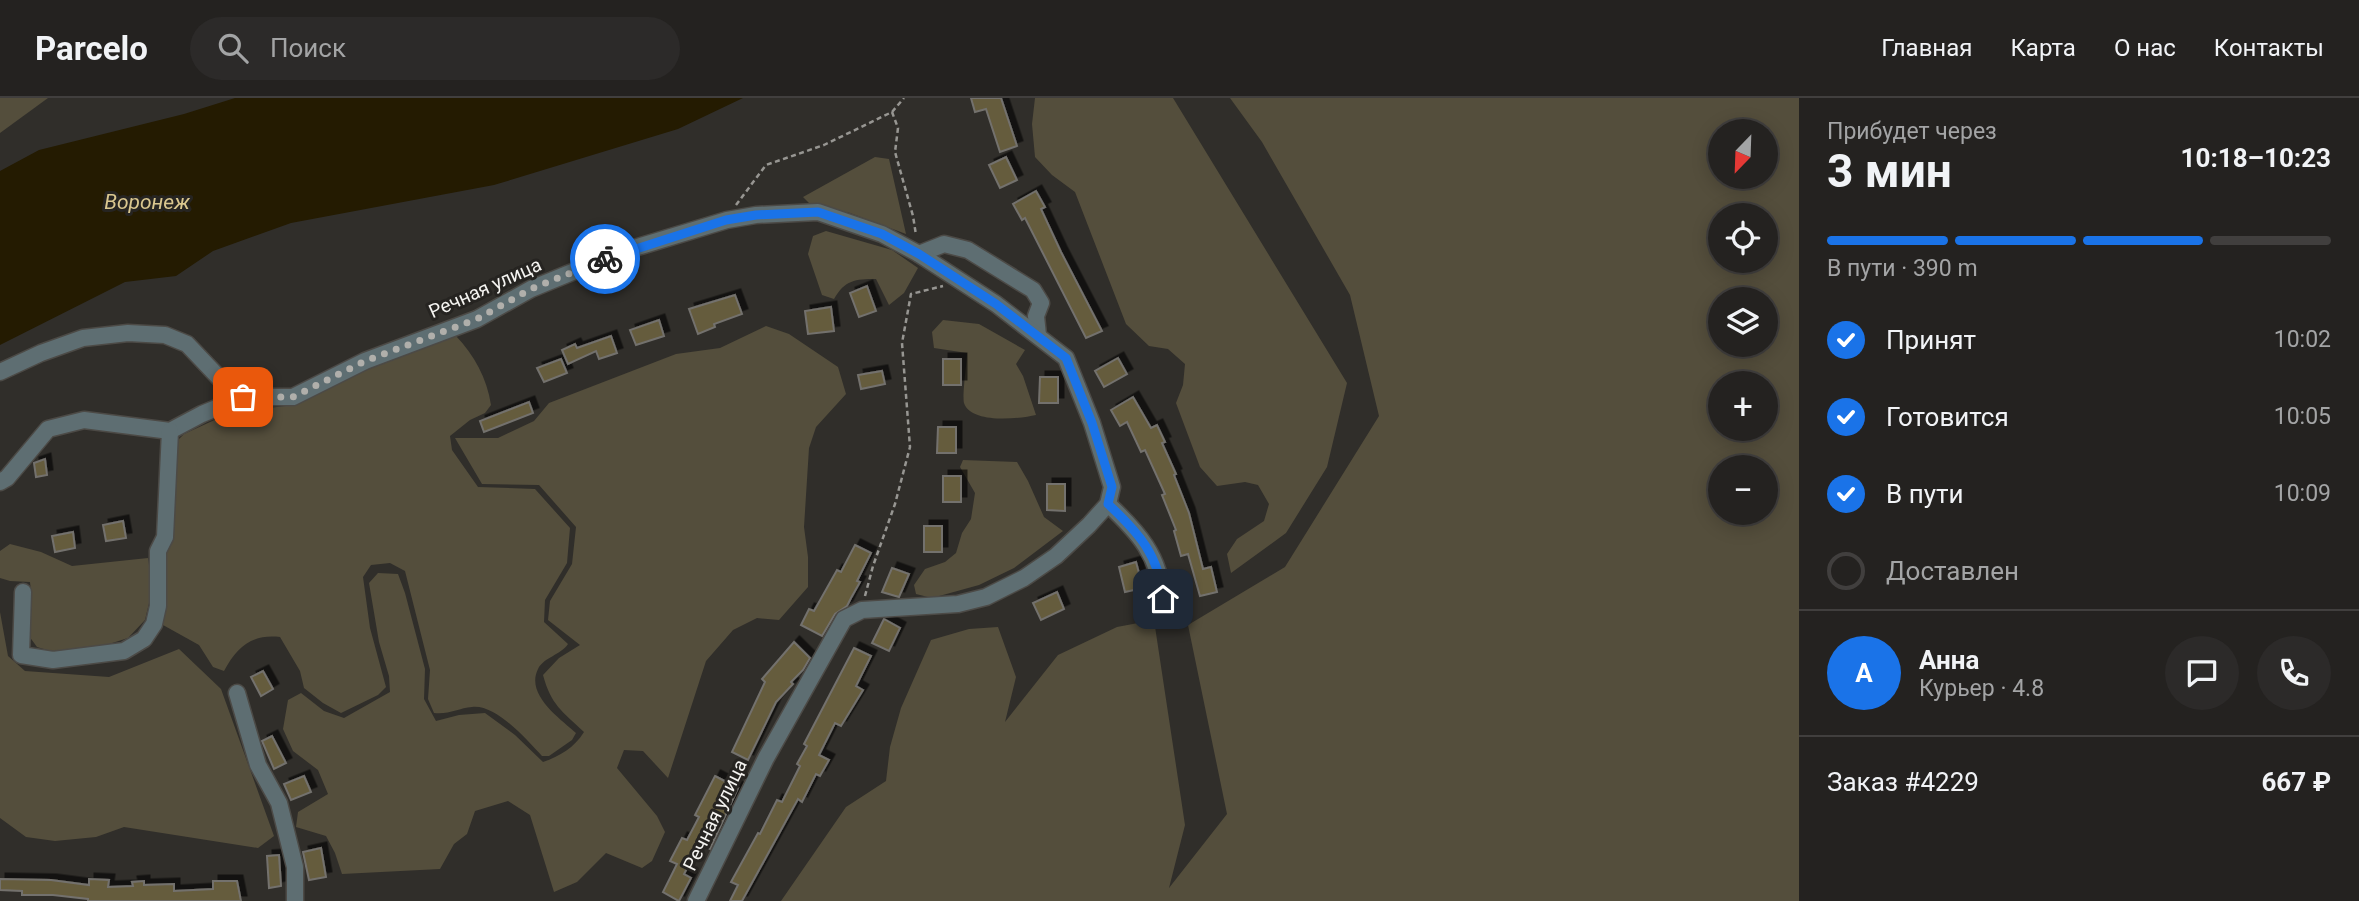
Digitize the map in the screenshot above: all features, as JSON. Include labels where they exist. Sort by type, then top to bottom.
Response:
[{"type":"street","name":"Речная улица","points":[[243,397],[293,397],[365,361],[477,319],[531,289],[621,253],[726,220],[756,215],[818,212],[882,234],[919,254],[996,304],[1066,358],[1092,423],[1112,487],[1108,504]]},
{"type":"street","points":[[919,254],[944,244],[968,250],[1033,290],[1041,303],[1036,316],[1038,335]]},
{"type":"street","points":[[0,372],[83,338],[128,333],[165,335],[187,344],[224,383],[243,397]]},
{"type":"street","points":[[0,482],[8,478],[48,429],[84,420],[170,431],[243,397]]},
{"type":"street","points":[[23,592],[22,655],[53,660],[124,651],[144,639],[154,624],[158,606],[158,551],[165,537],[170,431]]},
{"type":"street","points":[[862,610],[958,604],[986,597],[1024,578],[1056,556],[1108,504],[1139,534],[1162,578],[1163,599]]},
{"type":"street","name":"Речная улица","points":[[696,901],[766,758],[844,619],[862,610]]},
{"type":"street","points":[[237,693],[258,765],[279,803],[295,867],[295,901]]},
{"type":"path","points":[[726,220],[743,192],[766,165],[824,145],[892,112],[904,98]]},
{"type":"path","points":[[892,112],[898,128],[895,152],[913,216],[919,254]]},
{"type":"path","points":[[862,610],[910,447],[902,343],[911,293],[960,281]]},
{"type":"shaded area","points":[[0,98],[48,98],[0,133]]},
{"type":"shaded area","points":[[1035,98],[1173,98],[1347,383],[1327,467],[1286,533],[1231,573],[1227,554],[1237,539],[1264,521],[1269,504],[1258,485],[1245,482],[1217,486],[1200,467],[1176,403],[1183,385],[1185,364],[1168,349],[1149,346],[1126,324],[1075,192],[1052,175],[1035,157],[1032,124]]},
{"type":"shaded area","points":[[1230,98],[1799,98],[1799,901],[781,901],[846,807],[886,781],[890,747],[901,708],[931,640],[969,629],[998,627],[1016,677],[1005,722],[1058,655],[1117,627],[1154,620],[1185,825],[1169,888],[1227,814],[1188,625],[1285,567],[1379,416],[1350,295],[1262,142]]},
{"type":"shaded area","points":[[875,157],[889,159],[906,234],[850,213],[811,205],[803,197]]},
{"type":"shaded area","points":[[826,231],[892,250],[918,268],[904,293],[889,305],[876,279],[869,279],[847,284],[834,299],[822,295],[808,254],[813,236]]},
{"type":"shaded area","points":[[943,320],[979,324],[1025,350],[1016,364],[1023,376],[1036,415],[996,418],[968,410],[964,403],[967,353],[934,348],[932,332]]},
{"type":"shaded area","points":[[766,326],[789,334],[838,367],[846,394],[816,427],[809,448],[804,527],[808,587],[779,620],[757,618],[733,630],[706,661],[668,778],[643,751],[624,750],[617,768],[657,816],[665,832],[652,861],[642,868],[606,853],[577,882],[554,892],[530,815],[508,801],[475,811],[467,834],[454,844],[440,869],[342,874],[326,836],[296,827],[298,812],[328,794],[318,770],[293,751],[283,729],[288,700],[301,693],[324,711],[344,718],[390,692],[369,583],[378,573],[398,574],[425,669],[424,699],[436,721],[459,715],[485,713],[515,735],[543,762],[566,751],[584,732],[554,701],[543,675],[559,658],[580,645],[548,620],[550,601],[572,564],[576,527],[539,485],[482,484],[455,438],[498,438],[534,421],[549,403],[676,354],[720,348]]},
{"type":"shaded area","points":[[456,336],[479,367],[491,405],[485,413],[470,420],[450,436],[452,450],[478,487],[535,489],[570,528],[567,563],[545,600],[544,622],[568,644],[541,665],[535,679],[540,697],[576,733],[572,740],[549,756],[542,756],[510,724],[491,711],[472,707],[434,713],[428,699],[430,670],[405,571],[390,563],[371,565],[363,577],[370,628],[386,687],[378,695],[341,713],[304,688],[300,671],[280,637],[261,638],[246,644],[234,655],[224,671],[213,667],[199,645],[163,625],[163,552],[175,443],[184,434],[232,412],[295,405],[364,371]]},
{"type":"shaded area","points":[[963,460],[1017,462],[1044,517],[1063,531],[1014,568],[979,585],[932,598],[916,594],[914,585],[925,569],[945,562],[956,553],[962,533],[971,519],[975,493],[960,467]]},
{"type":"shaded area","points":[[10,544],[41,552],[72,566],[148,558],[151,579],[145,620],[128,638],[106,645],[54,652],[37,647],[29,636],[32,602],[30,582],[0,578],[0,551]]},
{"type":"shaded area","points":[[0,612],[8,656],[25,671],[109,677],[179,649],[221,689],[274,836],[258,848],[124,827],[96,837],[55,841],[26,837],[0,818]]},
{"type":"water","name":"Воронеж","points":[[235,98],[743,98],[678,129],[494,185],[291,223],[213,251],[176,276],[125,282],[0,345],[0,171],[39,150],[184,114]]},
{"type":"building","points":[[971,98],[1001,98],[1017,146],[1000,152],[986,109],[975,112]]},
{"type":"building","points":[[1006,157],[1017,180],[1000,188],[989,165]]},
{"type":"building","points":[[1036,191],[1045,207],[1041,209],[1061,252],[1102,331],[1086,338],[1025,218],[1022,220],[1013,204]]},
{"type":"building","points":[[867,286],[876,311],[859,317],[850,293]]},
{"type":"building","points":[[735,295],[742,314],[714,324],[715,327],[698,334],[689,309]]},
{"type":"building","points":[[831,307],[834,331],[808,334],[805,311]]},
{"type":"building","points":[[659,320],[664,336],[636,345],[630,330]]},
{"type":"building","points":[[611,336],[617,353],[599,359],[596,351],[568,364],[562,350],[575,344],[577,348]]},
{"type":"building","points":[[1118,358],[1127,374],[1104,387],[1095,371]]},
{"type":"building","points":[[561,359],[567,373],[544,382],[537,368]]},
{"type":"building","points":[[943,359],[961,359],[961,385],[943,385]]},
{"type":"building","points":[[882,371],[885,384],[861,389],[858,375]]},
{"type":"building","points":[[1040,377],[1058,377],[1058,403],[1039,403]]},
{"type":"building","points":[[1133,397],[1151,428],[1157,425],[1165,442],[1162,443],[1189,513],[1203,569],[1211,567],[1217,592],[1200,596],[1188,554],[1181,556],[1174,531],[1176,530],[1162,495],[1165,494],[1145,450],[1141,452],[1127,422],[1120,426],[1111,410]]},
{"type":"building","points":[[529,402],[533,413],[484,432],[480,421]]},
{"type":"building","points":[[938,427],[956,427],[956,453],[937,453]]},
{"type":"building","points":[[45,459],[47,475],[36,477],[34,463]]},
{"type":"building","points":[[943,476],[961,476],[961,502],[943,502]]},
{"type":"building","points":[[1047,484],[1065,484],[1065,511],[1047,510]]},
{"type":"building","points":[[123,521],[126,538],[106,541],[103,525]]},
{"type":"building","points":[[924,526],[942,526],[942,552],[924,552]]},
{"type":"building","points":[[73,532],[75,548],[55,552],[52,536]]},
{"type":"building","points":[[855,545],[871,553],[847,606],[835,614],[822,636],[801,625],[809,609],[814,611],[837,570],[841,572]]},
{"type":"building","points":[[1136,562],[1143,588],[1125,592],[1119,567]]},
{"type":"building","points":[[892,568],[909,574],[899,597],[882,592]]},
{"type":"building","points":[[1057,592],[1064,609],[1041,620],[1033,603]]},
{"type":"building","points":[[884,619],[900,628],[889,651],[872,643]]},
{"type":"building","points":[[794,642],[810,658],[791,682],[793,684],[776,702],[748,760],[732,752],[765,682],[762,679]]},
{"type":"building","points":[[854,648],[871,656],[856,686],[863,690],[841,726],[835,723],[819,755],[829,760],[820,776],[816,774],[802,802],[798,799],[742,901],[730,901],[738,885],[731,882],[777,800],[782,802],[800,766],[797,764],[807,746],[804,744]]},
{"type":"building","points":[[263,671],[273,689],[261,696],[251,677]]},
{"type":"building","points":[[272,736],[286,763],[274,769],[262,741]]},
{"type":"building","points":[[304,776],[311,792],[291,800],[284,784]]},
{"type":"building","points":[[715,776],[738,788],[710,849],[700,843],[684,874],[691,878],[679,901],[663,892],[677,864],[670,861],[682,838],[687,840],[699,817],[695,815]]},
{"type":"building","points":[[321,848],[326,877],[309,880],[303,852]]},
{"type":"building","points":[[279,855],[281,886],[269,888],[267,856]]},
{"type":"building","points":[[0,879],[51,880],[89,885],[89,879],[109,880],[108,887],[133,886],[132,882],[144,881],[144,885],[174,884],[174,891],[213,889],[213,881],[237,881],[241,901],[88,901],[53,895],[22,895],[22,891],[0,890]]},
{"type":"way so far","points":[[243,397],[293,397],[365,361],[477,319],[531,289],[605,259]]},
{"type":"route","points":[[605,259],[726,220],[756,215],[818,212],[882,234],[919,254],[996,304],[1066,358],[1092,423],[1112,487],[1108,504],[1139,534],[1162,578],[1163,599]]}]
